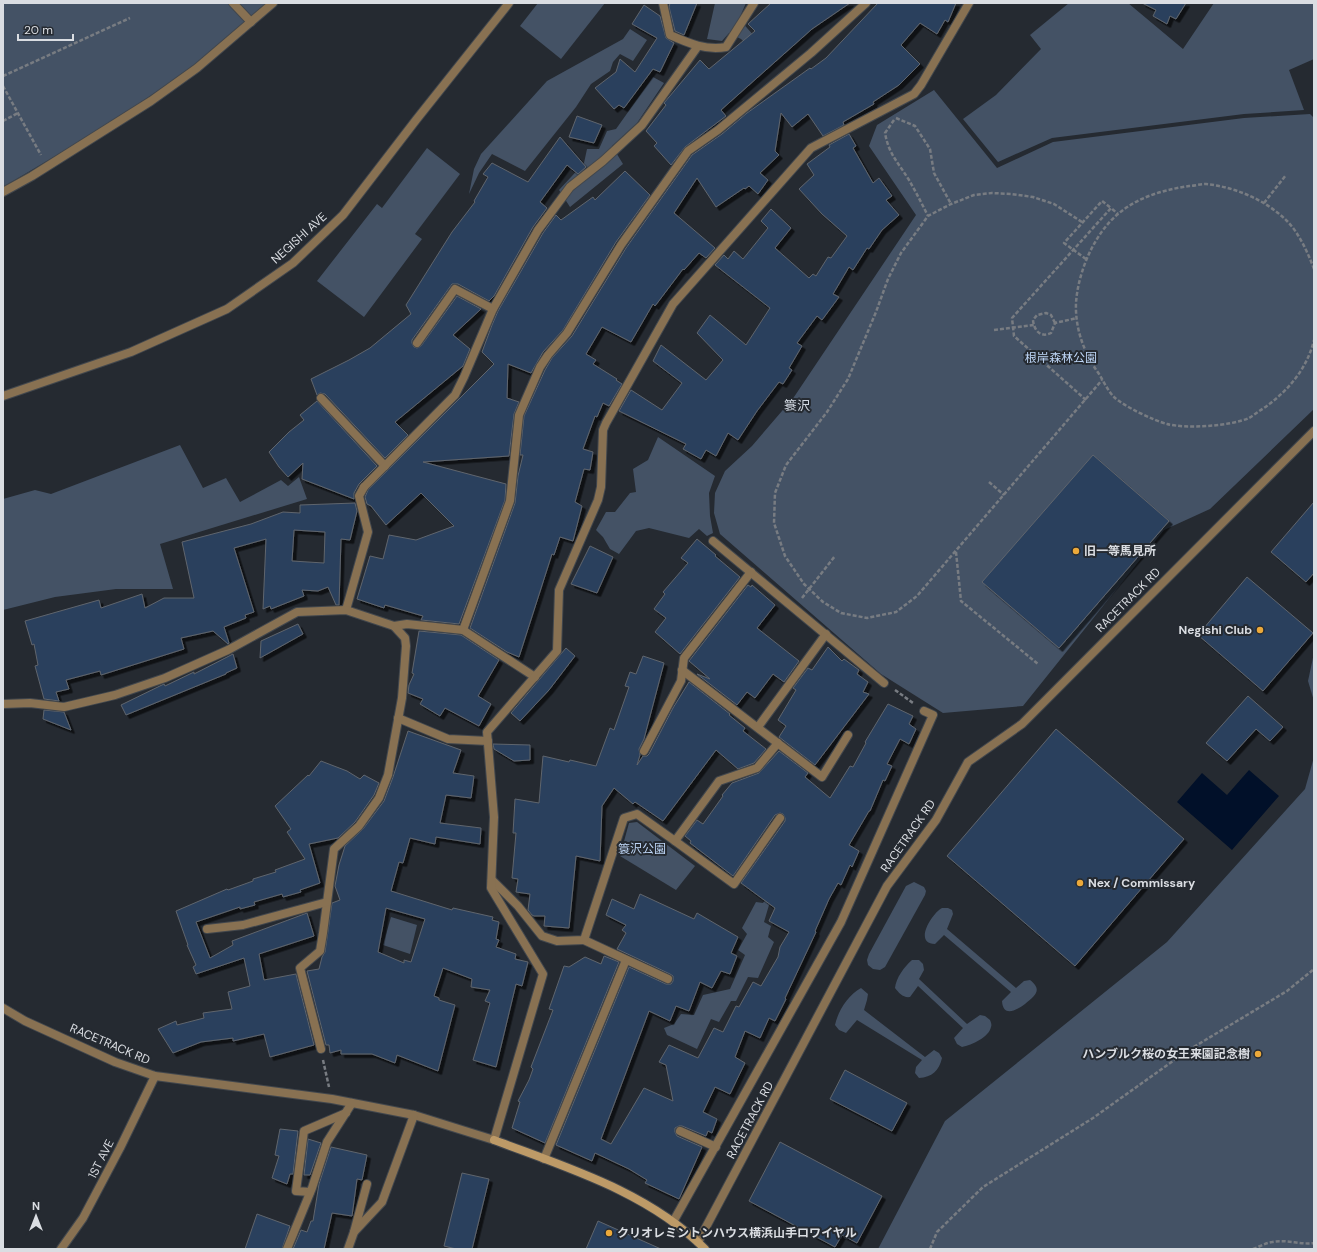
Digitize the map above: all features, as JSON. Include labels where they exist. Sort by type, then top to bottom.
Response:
[{"type":"street","points":[[233,3],[251,22]]},
{"type":"street","points":[[3,192],[151,101],[197,68],[273,3]]},
{"type":"street","name":"NEGISHI AVE","points":[[3,396],[131,352],[227,308],[293,263],[343,215],[509,3]]},
{"type":"street","points":[[663,3],[670,35],[693,45],[721,48],[726,47],[754,3]]},
{"type":"street","points":[[463,630],[510,501],[520,415],[540,367],[548,354],[567,333],[621,245],[688,150],[718,130],[811,53],[866,3]]},
{"type":"street","points":[[705,1249],[673,1222],[648,1204],[622,1191],[494,1140],[543,974],[492,888],[494,817],[487,732],[557,652],[559,590],[598,500],[601,487],[603,430],[673,304],[811,148],[914,94],[921,85],[969,3]]},
{"type":"street","points":[[346,610],[368,532],[359,496],[364,487],[455,395],[493,309],[538,230],[570,187],[642,125],[698,46]]},
{"type":"street","points":[[417,343],[455,289],[493,309]]},
{"type":"street","points":[[321,398],[385,466]]},
{"type":"street","name":"RACETRACK RD","points":[[698,1242],[887,886],[936,820],[968,762],[1022,724],[1314,431]]},
{"type":"street","points":[[713,541],[884,683]]},
{"type":"street","points":[[644,751],[681,681],[684,658],[751,572]]},
{"type":"street","points":[[3,704],[30,703],[64,707],[115,695],[165,678],[228,650],[297,612],[346,610],[394,626],[407,624],[463,630],[535,677]]},
{"type":"street","points":[[320,1049],[300,968],[320,951],[334,849],[359,826],[379,798],[388,775],[402,698],[406,646],[405,638],[394,626]]},
{"type":"street","points":[[758,727],[826,634]]},
{"type":"street","points":[[682,670],[822,777],[848,735]]},
{"type":"street","points":[[673,1222],[841,922],[933,715],[924,711]]},
{"type":"street","points":[[398,718],[448,739],[488,741]]},
{"type":"street","points":[[674,841],[719,781],[757,768],[778,743]]},
{"type":"street","points":[[584,940],[624,818],[637,814],[734,884],[780,818]]},
{"type":"street","points":[[492,880],[518,906],[542,936],[557,941],[584,940],[668,979]]},
{"type":"street","points":[[207,929],[243,925],[327,902]]},
{"type":"street","points":[[544,1159],[626,960]]},
{"type":"street","name":"RACETRACK RD","points":[[3,1008],[25,1021],[115,1062],[155,1076],[332,1099],[414,1115],[494,1140]]},
{"type":"street","name":"1ST AVE","points":[[61,1249],[83,1218],[120,1148],[155,1076]]},
{"type":"street","points":[[287,1249],[310,1192],[327,1142],[352,1103]]},
{"type":"street","points":[[310,1192],[296,1191],[304,1131],[346,1113]]},
{"type":"street","points":[[354,1232],[382,1202],[414,1115]]},
{"type":"street","points":[[680,1131],[716,1147]]},
{"type":"street","points":[[348,1249],[367,1184]]},
{"type":"path","points":[[3,76],[130,18]]},
{"type":"path","points":[[3,86],[47,166]]},
{"type":"path","points":[[890,106],[896,117],[915,126],[930,149],[934,173],[951,204]]},
{"type":"path","points":[[3,121],[18,113]]},
{"type":"path","points":[[896,117],[885,133],[887,146],[918,195],[928,216]]},
{"type":"path","points":[[1264,203],[1286,175]]},
{"type":"path","points":[[1314,269],[1306,247],[1288,221],[1264,203],[1237,190],[1204,184],[1172,188],[1144,197],[1118,214],[1098,238],[1086,259],[1076,302],[1079,334],[1091,364],[1114,398],[1142,414],[1167,424],[1195,426],[1224,424],[1249,418],[1275,400],[1296,379],[1311,352],[1314,340]]},
{"type":"path","points":[[1082,222],[1054,204],[1033,196],[992,193],[974,195],[951,204],[928,216],[901,253],[891,273],[848,379],[827,412],[786,465],[775,493],[774,523],[785,556],[804,584],[823,602],[841,613],[867,618],[896,612],[917,596],[1102,380]]},
{"type":"path","points":[[1086,259],[1064,244],[1102,201],[1118,214]]},
{"type":"path","points":[[1086,400],[1014,336],[1012,318],[1111,208]]},
{"type":"path","points":[[1046,313],[1051,316],[1055,323],[1051,333],[1042,335],[1034,326],[1033,320],[1036,316],[1046,313]]},
{"type":"path","points":[[1055,323],[1077,318]]},
{"type":"path","points":[[994,330],[1034,326]]},
{"type":"path","points":[[989,482],[1004,495]]},
{"type":"path","points":[[956,552],[961,601],[1038,664]]},
{"type":"path","points":[[795,608],[835,556]]},
{"type":"path","points":[[884,683],[924,711]]},
{"type":"path","points":[[930,1249],[937,1232],[982,1187],[1093,1118],[1187,1051],[1287,991],[1314,969]]},
{"type":"path","points":[[320,1049],[328,1085]]},
{"type":"path","points":[[1253,1249],[1272,1242],[1305,1244],[1314,1243]]},
{"type":"green space","points":[[3,3],[267,3],[200,62],[106,126],[3,187]]},
{"type":"green space","points":[[538,3],[605,3],[561,59],[520,26]]},
{"type":"green space","points":[[715,3],[746,3],[739,19],[764,47],[756,53],[741,39],[729,33],[722,41],[707,39]]},
{"type":"green space","points":[[1069,3],[1128,3],[1183,49],[1214,3],[1314,3],[1314,59],[1289,70],[1304,110],[1244,114],[1052,138],[998,162],[963,119],[996,95],[1041,49],[1030,35]]},
{"type":"green space","points":[[630,29],[647,40],[633,61],[620,54],[613,62],[610,71],[591,84],[576,107],[525,171],[492,154],[479,173],[469,194],[474,169],[481,154],[547,81],[623,39]]},
{"type":"green space","points":[[653,77],[664,83],[637,123],[612,146],[623,164],[570,207],[559,190],[584,163],[587,149],[599,149],[607,131],[616,129]]},
{"type":"green space","name":"根岸森林公園","points":[[934,90],[997,168],[1053,142],[1244,118],[1310,114],[1314,118],[1314,409],[1210,509],[1164,530],[1023,706],[943,713],[881,674],[720,534],[714,513],[715,493],[725,471],[752,446],[794,397],[916,215],[869,146],[877,125]]},
{"type":"green space","points":[[427,148],[460,174],[415,234],[422,239],[364,317],[317,281],[377,204],[382,208]]},
{"type":"green space","points":[[658,437],[715,476],[709,493],[710,516],[713,533],[707,536],[699,529],[689,538],[649,528],[636,531],[619,554],[610,549],[603,537],[596,530],[606,512],[615,512],[630,493],[636,492],[633,469],[648,460]]},
{"type":"green space","points":[[180,445],[203,488],[226,478],[240,502],[281,480],[288,486],[299,477],[307,499],[160,544],[173,589],[116,589],[55,597],[3,610],[3,499],[35,490],[51,494]]},
{"type":"green space","points":[[1314,653],[1314,701],[1308,681]]},
{"type":"green space","points":[[1314,757],[1314,1249],[878,1249],[945,1121],[1167,942],[1305,789]]},
{"type":"green space","name":"簑沢公園","points":[[637,822],[695,866],[676,890],[620,856],[629,823]]},
{"type":"green space","points":[[781,877],[786,880],[769,905],[764,922],[771,926],[768,937],[774,942],[758,978],[748,977],[736,1001],[731,1001],[719,1022],[711,1019],[697,1049],[667,1035],[664,1028],[674,1024],[681,1014],[694,1015],[703,995],[730,989],[745,955],[738,950],[747,934],[742,928],[756,902],[763,903]]},
{"type":"green space","points":[[914,882],[924,887],[926,891],[925,895],[885,967],[880,970],[873,969],[868,965],[867,960],[869,954],[906,886]]},
{"type":"green space","points":[[942,908],[952,910],[953,914],[947,929],[1016,988],[1024,981],[1030,980],[1037,990],[1034,996],[1025,1004],[1014,1010],[1008,1011],[1003,1006],[1002,1001],[1011,992],[944,935],[935,944],[929,943],[925,939],[926,928],[938,911]]},
{"type":"green space","points":[[391,917],[417,925],[410,954],[383,945]]},
{"type":"green space","points":[[912,960],[919,960],[923,964],[924,970],[919,979],[967,1024],[980,1015],[985,1016],[990,1020],[990,1031],[984,1037],[962,1047],[957,1044],[954,1038],[963,1028],[918,986],[910,997],[903,996],[895,988],[897,980],[903,969]]},
{"type":"green space","points":[[861,988],[868,994],[864,1010],[925,1057],[934,1050],[939,1053],[942,1058],[937,1070],[931,1075],[919,1078],[915,1073],[916,1067],[922,1060],[857,1020],[846,1033],[839,1030],[835,1025],[838,1014],[848,999]]},
{"type":"shaded area","points":[[1249,770],[1279,796],[1232,850],[1177,802],[1202,773],[1227,795]]},
{"type":"building","points":[[670,3],[697,3],[684,35],[675,31],[669,7]]},
{"type":"building","points":[[771,3],[850,3],[812,29],[721,110],[726,116],[685,147],[671,165],[654,146],[657,143],[646,131],[666,105],[664,103],[700,60],[709,69],[755,31],[748,24]]},
{"type":"building","points":[[878,3],[956,3],[948,22],[945,20],[937,34],[920,23],[901,45],[920,64],[899,85],[873,102],[874,104],[843,122],[844,125],[823,136],[808,114],[792,127],[781,113],[775,151],[779,155],[760,173],[768,180],[758,194],[749,186],[716,207],[697,178],[674,213],[715,248],[706,258],[699,253],[684,270],[683,269],[655,306],[653,304],[631,342],[602,327],[586,354],[596,360],[593,364],[617,379],[616,380],[622,384],[609,406],[603,403],[597,417],[595,416],[583,449],[593,452],[590,470],[584,469],[575,502],[582,506],[573,541],[560,537],[554,555],[552,554],[519,657],[507,652],[470,628],[515,503],[518,476],[523,455],[520,455],[524,416],[545,370],[552,358],[572,336],[626,248],[692,155],[722,134],[747,113],[826,58]]},
{"type":"building","points":[[1142,3],[1186,3],[1176,19],[1170,16],[1167,24],[1153,16],[1156,10]]},
{"type":"building","points":[[644,5],[660,16],[666,38],[674,43],[660,72],[653,69],[624,108],[619,105],[614,109],[595,88],[616,72],[620,59],[635,72],[657,38],[632,24]]},
{"type":"building","points":[[577,116],[602,125],[594,143],[569,137]]},
{"type":"building","points":[[849,134],[856,146],[853,148],[873,183],[879,178],[892,196],[886,200],[899,215],[882,230],[869,249],[867,248],[853,270],[849,267],[833,294],[839,297],[822,320],[817,316],[797,343],[802,346],[789,368],[792,370],[783,384],[779,382],[757,411],[738,440],[728,433],[716,456],[706,450],[701,459],[683,449],[686,444],[619,411],[631,390],[662,410],[682,383],[653,361],[661,345],[706,380],[723,360],[697,333],[710,315],[746,345],[770,308],[715,265],[724,255],[728,259],[734,251],[743,259],[768,228],[761,221],[771,209],[791,228],[775,248],[809,278],[813,274],[816,276],[828,257],[831,258],[847,236],[822,214],[799,189],[814,175],[807,164],[830,147],[829,145]]},
{"type":"building","points":[[560,137],[586,167],[578,174],[567,165],[540,202],[547,208],[533,227],[494,296],[489,301],[458,284],[452,284],[412,340],[414,347],[417,348],[421,346],[457,296],[481,309],[453,335],[470,349],[463,366],[395,422],[408,435],[385,458],[325,394],[320,393],[317,395],[311,379],[370,348],[411,314],[406,305],[452,232],[475,202],[474,201],[488,177],[483,174],[492,163],[528,182]]},
{"type":"building","points":[[625,171],[650,195],[616,242],[563,330],[543,352],[531,373],[508,364],[507,398],[519,402],[514,414],[509,456],[423,462],[506,484],[505,500],[459,624],[421,620],[423,616],[385,605],[384,608],[357,599],[370,556],[383,559],[389,535],[416,540],[454,526],[421,493],[386,525],[371,506],[367,504],[365,497],[368,490],[494,364],[482,352],[492,325],[498,311],[543,233],[556,215],[561,220],[593,197],[595,200]]},
{"type":"building","points":[[317,401],[377,466],[359,484],[354,493],[354,499],[302,479],[303,463],[288,477],[269,452],[289,432],[304,420],[300,415]]},
{"type":"building","name":"旧一等馬見所","points":[[1093,455],[1169,521],[1059,648],[982,582]]},
{"type":"building","points":[[1314,502],[1314,573],[1306,582],[1271,552]]},
{"type":"building","points":[[355,503],[357,511],[350,540],[341,539],[339,605],[336,605],[328,587],[318,591],[302,590],[304,596],[271,609],[270,606],[263,609],[266,539],[234,548],[254,612],[245,615],[246,618],[224,627],[229,643],[228,644],[213,631],[181,638],[184,649],[101,675],[100,671],[66,680],[69,689],[56,692],[59,701],[44,699],[35,666],[38,665],[34,644],[32,645],[25,621],[99,600],[101,608],[142,594],[145,608],[164,598],[194,598],[182,542],[251,524],[283,512],[300,513],[300,505]],"holes":[[[294,530],[325,532],[324,563],[292,561]]]},
{"type":"building","points":[[697,539],[740,577],[680,654],[655,632],[666,618],[654,609],[665,594],[663,592],[688,563],[681,558]]},
{"type":"building","points":[[590,546],[613,557],[597,593],[571,584]]},
{"type":"building","points":[[1247,577],[1313,633],[1263,691],[1198,635]]},
{"type":"building","points":[[748,585],[751,587],[752,585],[775,605],[757,628],[799,661],[784,682],[773,674],[755,698],[747,692],[737,705],[697,674],[710,679],[689,661]]},
{"type":"building","points":[[298,624],[303,634],[260,658],[261,641]]},
{"type":"building","points":[[419,631],[461,635],[499,660],[478,696],[491,704],[479,726],[445,708],[440,716],[420,704],[423,699],[408,693],[409,685],[414,674],[412,673]]},
{"type":"building","points":[[828,647],[842,661],[844,659],[859,670],[857,674],[868,682],[863,692],[869,694],[815,765],[779,737],[786,726],[778,720],[796,690],[793,688],[808,668],[812,670]]},
{"type":"building","points":[[566,648],[575,656],[549,690],[520,721],[511,713]]},
{"type":"building","points":[[233,654],[237,668],[226,674],[126,715],[121,705],[164,684],[165,686],[194,672],[194,674]]},
{"type":"building","points":[[643,656],[664,663],[644,739],[639,749],[640,755],[637,765],[643,756],[647,756],[649,754],[673,708],[689,682],[730,714],[729,715],[745,728],[743,731],[766,749],[754,763],[738,769],[716,750],[663,821],[635,802],[633,804],[614,788],[602,806],[600,861],[576,856],[569,928],[544,926],[545,916],[532,915],[528,910],[530,894],[516,892],[518,879],[512,878],[516,833],[513,833],[515,799],[539,803],[543,756],[596,766],[610,728],[614,730],[629,687],[625,686],[630,672],[636,674]]},
{"type":"building","points":[[1248,696],[1283,727],[1270,741],[1256,729],[1227,761],[1206,743]]},
{"type":"building","points":[[888,704],[913,716],[909,724],[916,729],[909,744],[900,739],[887,764],[892,766],[885,781],[883,780],[870,811],[849,845],[859,851],[852,867],[850,865],[841,885],[838,883],[829,899],[815,931],[816,932],[775,1021],[769,1018],[760,1038],[745,1031],[735,1057],[745,1063],[730,1094],[715,1087],[703,1112],[717,1119],[712,1133],[708,1131],[706,1136],[682,1126],[675,1128],[677,1136],[702,1147],[679,1199],[645,1183],[647,1180],[629,1169],[595,1153],[592,1161],[556,1145],[629,967],[666,984],[671,984],[673,981],[673,976],[670,974],[617,949],[626,933],[622,930],[626,925],[606,915],[612,899],[634,909],[640,894],[694,919],[697,913],[738,937],[731,953],[737,956],[730,974],[721,971],[712,988],[700,982],[689,1011],[676,1006],[670,1021],[649,1011],[601,1139],[611,1144],[644,1088],[673,1101],[666,1065],[659,1062],[669,1045],[698,1058],[714,1028],[723,1032],[736,1006],[739,1007],[753,982],[761,986],[778,957],[780,947],[789,932],[769,921],[775,908],[741,883],[785,821],[783,814],[780,813],[775,815],[733,876],[690,843],[691,841],[685,836],[697,820],[703,824],[723,796],[722,795],[732,783],[759,773],[779,751],[808,773],[805,777],[830,798],[850,766],[853,767],[866,743],[865,742]]},
{"type":"building","points":[[44,710],[64,712],[71,730],[43,719]]},
{"type":"building","points":[[1056,729],[1184,839],[1075,966],[947,856]]},
{"type":"building","points":[[408,731],[461,750],[453,773],[474,776],[471,798],[446,795],[440,823],[481,828],[480,844],[436,837],[435,844],[410,838],[403,863],[399,862],[391,891],[452,910],[453,908],[493,917],[492,920],[499,922],[496,939],[499,940],[496,947],[516,954],[515,959],[528,962],[522,986],[516,984],[496,1067],[473,1060],[490,1003],[485,1001],[490,990],[471,987],[472,979],[443,968],[434,996],[439,998],[439,1000],[455,1005],[438,1071],[397,1055],[395,1063],[372,1054],[341,1054],[341,1050],[330,1053],[329,1045],[326,1045],[307,971],[319,969],[325,952],[332,903],[340,900],[335,886],[339,865],[345,846],[363,829],[384,801]],"holes":[[[386,908],[425,919],[411,962],[404,960],[404,963],[378,952]]]},
{"type":"building","points":[[493,744],[530,745],[530,760],[514,761],[494,749]]},
{"type":"building","points":[[321,761],[347,771],[360,779],[364,775],[379,783],[374,795],[355,822],[338,838],[309,844],[320,883],[300,890],[301,892],[283,897],[282,894],[254,902],[255,905],[240,909],[240,907],[196,922],[210,958],[233,945],[232,941],[307,913],[314,936],[259,954],[264,980],[296,974],[314,1045],[270,1057],[264,1034],[233,1041],[233,1038],[201,1042],[173,1053],[158,1029],[176,1021],[177,1025],[204,1018],[203,1013],[232,1009],[228,992],[250,986],[244,958],[196,974],[193,967],[196,965],[187,945],[176,911],[227,889],[228,890],[253,881],[253,879],[276,872],[275,870],[305,859],[287,832],[291,829],[275,806],[308,775],[309,776]]},
{"type":"building","points":[[604,956],[619,962],[545,1143],[512,1128],[520,1102],[518,1101],[533,1069],[531,1067],[553,1010],[549,1009],[564,966],[569,967],[585,957],[601,964]]},
{"type":"building","points":[[845,1070],[907,1103],[892,1131],[830,1099]]},
{"type":"building","points":[[280,1129],[298,1131],[293,1174],[290,1174],[287,1184],[272,1178],[279,1156],[275,1155]]},
{"type":"building","points":[[308,1139],[321,1143],[310,1175],[304,1175]]},
{"type":"building","points":[[780,1142],[882,1196],[857,1243],[842,1235],[835,1247],[749,1201]]},
{"type":"building","points":[[331,1147],[367,1155],[362,1180],[357,1179],[352,1216],[332,1213],[324,1249],[293,1249],[301,1230],[307,1232],[311,1221],[313,1221],[319,1184]]},
{"type":"building","points":[[462,1173],[489,1179],[472,1249],[456,1249],[444,1246]]},
{"type":"building","points":[[257,1214],[290,1226],[282,1249],[245,1249]]},
{"type":"building","name":"クリオレミントンハウス横浜山手ロワイヤル","points":[[598,1221],[661,1249],[586,1249]]},
{"type":"place","name":"旧一等馬見所","points":[[1076,551]]},
{"type":"place","name":"Negishi Club","points":[[1260,630]]},
{"type":"place","name":"Nex / Commissary","points":[[1080,883]]},
{"type":"place","name":"ハンブルク桜の女王来園記念樹","points":[[1258,1054]]},
{"type":"place","name":"クリオレミントンハウス横浜山手ロワイヤル","points":[[609,1233]]},
{"type":"district","name":"簑沢","points":[[797,405]]}]
